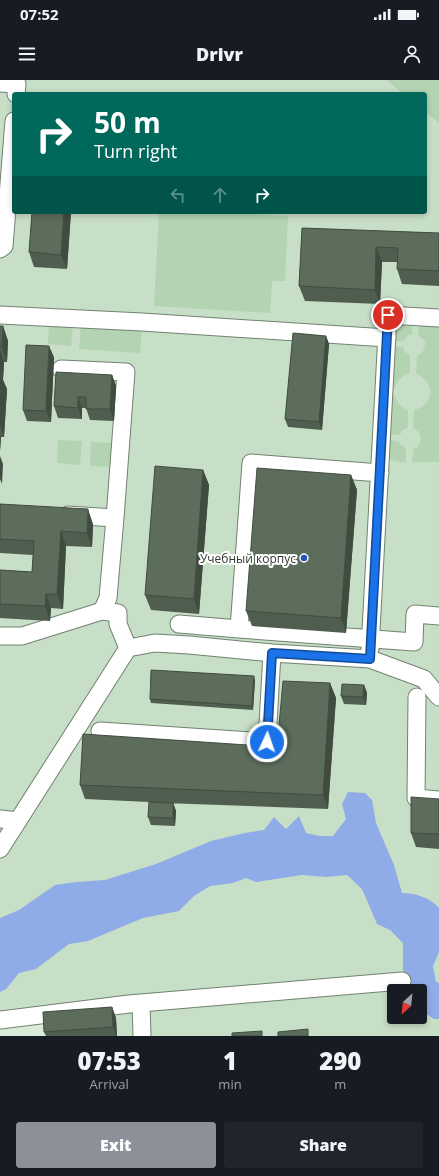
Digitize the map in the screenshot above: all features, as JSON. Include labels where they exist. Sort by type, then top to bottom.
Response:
[{"type":"lane","points":[[0,83],[17,84],[16,92]]},
{"type":"lane","points":[[0,249],[4,246],[12,146]]},
{"type":"lane","points":[[0,315],[142,322],[387,338]]},
{"type":"lane","points":[[370,659],[388,315],[439,318]]},
{"type":"lane","points":[[61,369],[126,372],[108,598],[102,611]]},
{"type":"lane","points":[[239,629],[251,463],[380,473]]},
{"type":"lane","points":[[54,514],[115,518]]},
{"type":"lane","points":[[0,636],[22,636],[102,611],[118,613],[118,624],[128,648]]},
{"type":"lane","points":[[179,624],[414,642],[415,614],[439,616]]},
{"type":"lane","points":[[0,849],[128,648],[155,643],[272,653],[370,659],[424,678],[439,697]]},
{"type":"lane","points":[[100,732],[267,742],[272,653]]},
{"type":"lane","points":[[417,697],[416,798],[439,800]]},
{"type":"lane","points":[[0,819],[18,821]]},
{"type":"lane","points":[[0,1020],[141,1004],[402,981]]},
{"type":"lane","points":[[141,1004],[142,1036]]},
{"type":"shaded area","points":[[0,80],[388,80],[403,92],[12,92],[12,214],[427,214],[427,111],[439,120],[439,1036],[48,1036],[47,1023],[0,1028]]},
{"type":"shaded area","points":[[387,80],[439,80],[439,123],[427,114],[427,92],[401,92]]},
{"type":"shaded area","points":[[159,214],[250,214],[288,216],[285,281],[272,281],[270,313],[154,306]]},
{"type":"shaded area","points":[[398,321],[412,322],[412,334],[407,336],[404,341],[392,341],[392,329]]},
{"type":"shaded area","points":[[419,322],[439,323],[439,462],[412,462],[413,449],[418,447],[421,439],[419,432],[413,428],[414,410],[426,403],[429,399],[430,393],[430,388],[427,382],[416,374],[417,356],[423,352],[425,344],[425,341],[418,335]]},
{"type":"shaded area","points":[[73,325],[71,346],[48,344],[49,326]]},
{"type":"shaded area","points":[[81,325],[142,326],[140,353],[79,349]]},
{"type":"shaded area","points":[[391,347],[403,347],[405,352],[410,355],[410,373],[404,375],[394,388],[389,388]]},
{"type":"shaded area","points":[[394,393],[399,404],[408,410],[408,428],[402,430],[400,435],[386,434],[388,394]]},
{"type":"shaded area","points":[[58,440],[82,441],[80,465],[57,463]]},
{"type":"shaded area","points":[[386,440],[398,441],[406,448],[406,462],[395,461],[389,458],[386,451]]},
{"type":"shaded area","points":[[91,442],[114,443],[113,467],[90,466]]},
{"type":"water","points":[[348,792],[365,793],[372,800],[376,823],[394,865],[402,893],[412,894],[432,901],[439,908],[439,952],[433,966],[436,982],[439,983],[439,1019],[434,1019],[427,1014],[427,984],[404,984],[403,943],[390,930],[377,924],[362,889],[347,875],[326,877],[302,875],[256,882],[246,878],[233,883],[210,886],[194,896],[179,911],[143,918],[88,941],[69,944],[36,969],[19,973],[6,989],[0,992],[0,918],[19,910],[55,885],[105,880],[156,864],[211,841],[264,830],[274,817],[286,829],[299,816],[306,833],[320,836],[333,836],[346,819],[342,804]]},
{"type":"building","points":[[32,214],[64,214],[61,255],[29,252]]},
{"type":"building","points":[[302,228],[439,233],[439,271],[397,269],[398,248],[376,247],[375,290],[299,286]]},
{"type":"building","points":[[0,326],[3,326],[2,347],[0,347]]},
{"type":"building","points":[[293,333],[326,336],[319,422],[285,419]]},
{"type":"building","points":[[26,345],[49,346],[46,411],[23,410]]},
{"type":"building","points":[[56,372],[112,375],[110,409],[86,409],[86,397],[78,397],[78,408],[54,406]]},
{"type":"building","points":[[0,375],[1,375],[0,399]]},
{"type":"building","points":[[155,466],[203,470],[194,599],[145,595]]},
{"type":"building","name":"Учебный корпус","points":[[257,468],[351,475],[341,618],[246,611]]},
{"type":"building","points":[[0,504],[88,509],[87,533],[61,531],[57,594],[46,594],[45,606],[0,604],[0,570],[32,572],[34,541],[0,539]]},
{"type":"building","points":[[151,670],[254,676],[252,706],[150,699]]},
{"type":"building","points":[[283,681],[330,683],[323,795],[80,785],[83,734],[277,747]]},
{"type":"building","points":[[342,684],[364,685],[363,697],[341,696]]},
{"type":"building","points":[[411,797],[439,799],[439,834],[411,833]]},
{"type":"building","points":[[149,802],[173,803],[173,818],[148,817]]},
{"type":"building","points":[[112,1007],[113,1027],[44,1032],[43,1012]]},
{"type":"building","points":[[308,1029],[308,1036],[278,1036],[278,1032]]},
{"type":"building","points":[[262,1031],[262,1036],[232,1036],[232,1033]]},
{"type":"place","name":"Учебный корпус","points":[[304,558]]},
{"type":"route","points":[[267,742],[272,653],[370,659],[388,315]]}]
